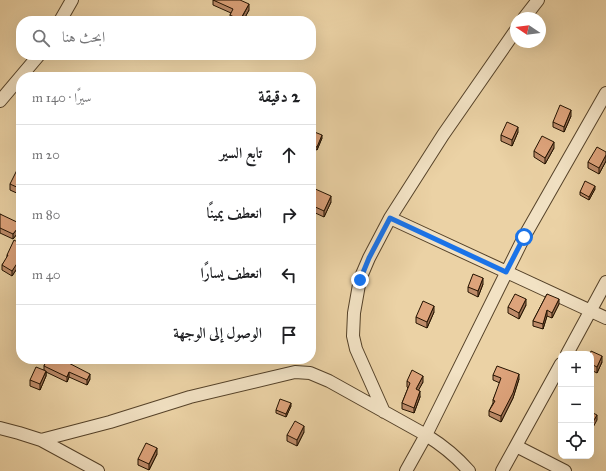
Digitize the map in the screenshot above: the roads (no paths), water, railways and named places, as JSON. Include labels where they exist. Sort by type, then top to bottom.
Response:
[{"type":"street","points":[[529,12],[538,0]]},
{"type":"street","points":[[63,16],[70,2]]},
{"type":"street","points":[[384,412],[356,349],[353,336],[354,313],[360,280],[369,258],[390,218],[444,135],[510,39]]},
{"type":"street","points":[[25,72],[35,60]]},
{"type":"street","points":[[0,101],[16,82]]},
{"type":"street","points":[[406,471],[426,435],[524,237],[606,93]]},
{"type":"street","points":[[390,218],[606,318]]},
{"type":"street","points":[[569,351],[606,282]]},
{"type":"street","points":[[502,471],[558,369]]},
{"type":"street","points":[[41,440],[110,422],[190,397],[295,372],[310,373],[329,381],[441,444],[469,471]]},
{"type":"street","points":[[0,428],[41,440],[98,471]]},
{"type":"street","points":[[516,446],[565,471]]}]
